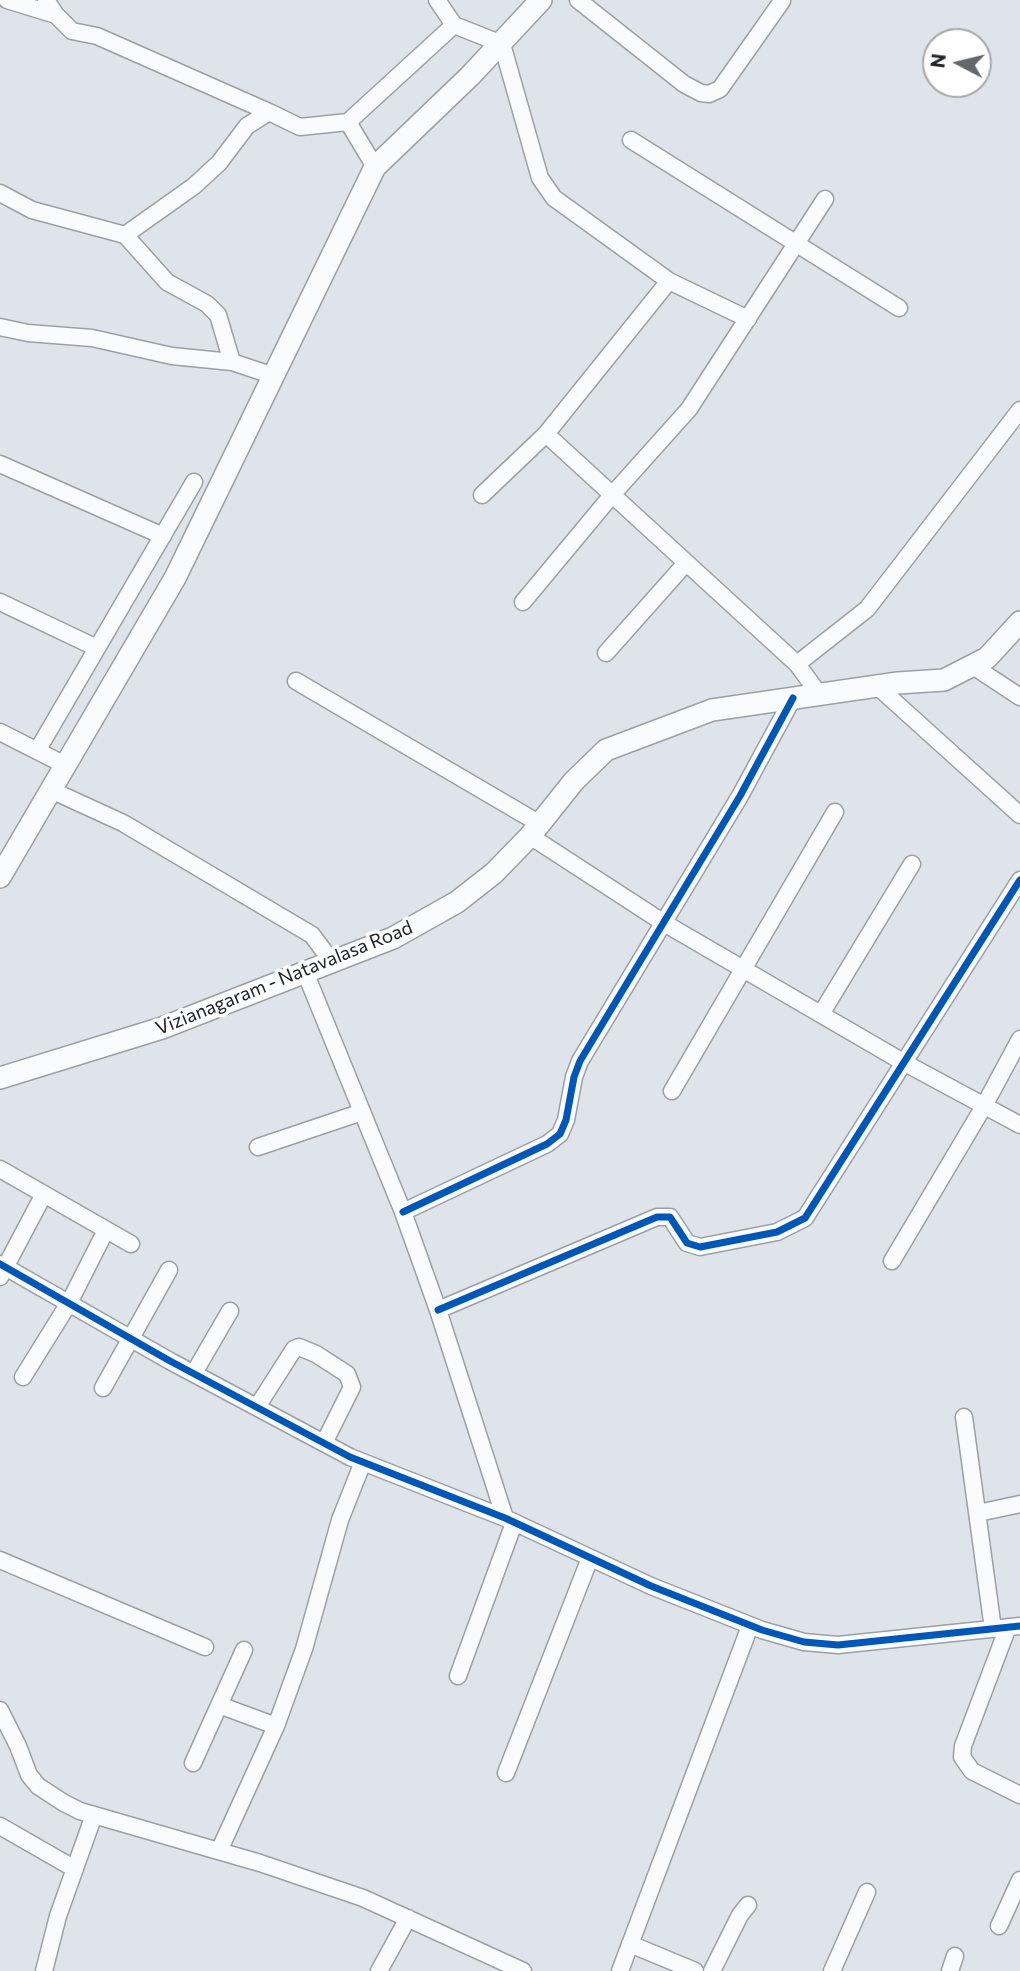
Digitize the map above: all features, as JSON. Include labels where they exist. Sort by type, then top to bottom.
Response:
[{"type":"main road","points":[[0,877],[175,579],[375,167],[502,44],[541,0]]},
{"type":"main road","name":"Vizianagaram - Natavalasa Road","points":[[0,1078],[162,1028],[393,938],[457,902],[494,873],[535,830],[575,780],[606,750],[712,710],[877,686],[944,680],[987,658],[1020,622]]},
{"type":"street","points":[[7,0],[56,15]]},
{"type":"street","points":[[46,0],[72,31],[97,36],[300,127],[348,122],[454,25]]},
{"type":"street","points":[[437,0],[454,25],[502,44],[529,146],[540,178],[554,198],[669,281],[748,319]]},
{"type":"street","points":[[578,0],[684,83],[701,93],[709,94],[720,89],[782,1]]},
{"type":"street","points":[[125,235],[194,186],[219,163],[247,126],[269,112]]},
{"type":"street","points":[[348,122],[375,167]]},
{"type":"street","points":[[631,140],[899,308]]},
{"type":"street","points":[[0,193],[32,209],[125,235],[167,282],[207,304],[218,316],[232,362]]},
{"type":"street","points":[[523,602],[612,495],[689,410],[825,199]]},
{"type":"street","points":[[482,495],[546,434],[669,281]]},
{"type":"street","points":[[0,327],[28,334],[92,338],[172,356],[232,362],[274,376]]},
{"type":"street","points":[[797,664],[867,609],[1020,410]]},
{"type":"street","points":[[546,434],[797,664],[818,694]]},
{"type":"street","points":[[0,464],[163,536]]},
{"type":"street","points":[[37,751],[194,482]]},
{"type":"street","points":[[606,653],[686,563]]},
{"type":"street","points":[[0,602],[97,648]]},
{"type":"street","points":[[973,666],[1020,698]]},
{"type":"street","points":[[296,681],[535,830],[664,923],[903,1062],[1020,1125]]},
{"type":"street","points":[[877,686],[1020,815]]},
{"type":"street","points":[[404,1212],[547,1144],[560,1133],[566,1120],[574,1077],[580,1061],[740,796],[793,698]]},
{"type":"street","points":[[0,732],[67,766]]},
{"type":"street","points":[[51,790],[123,823],[312,935],[332,962]]},
{"type":"street","points":[[672,1091],[835,812]]},
{"type":"street","points":[[821,1014],[912,864]]},
{"type":"street","points":[[438,1310],[657,1217],[670,1217],[687,1243],[701,1247],[777,1232],[805,1218],[1020,880]]},
{"type":"street","points":[[305,972],[404,1212],[509,1520],[458,1676]]},
{"type":"street","points":[[892,1261],[1020,1039]]},
{"type":"street","points":[[258,1147],[362,1112]]},
{"type":"street","points":[[0,1170],[131,1244]]},
{"type":"street","points":[[44,1194],[2,1269],[363,1462],[509,1520],[651,1586],[750,1626],[804,1642],[838,1645],[1007,1627]]},
{"type":"street","points":[[23,1377],[69,1303],[106,1230]]},
{"type":"street","points":[[103,1388],[169,1270]]},
{"type":"street","points":[[194,1373],[230,1311]]},
{"type":"street","points":[[257,1406],[293,1349],[299,1347],[316,1354],[347,1374],[352,1387],[324,1443]]},
{"type":"street","points":[[964,1416],[978,1513],[1007,1627],[963,1746],[962,1757],[972,1771],[1020,1795]]},
{"type":"street","points":[[219,1851],[276,1726],[304,1649],[340,1520],[363,1462]]},
{"type":"street","points":[[978,1513],[1020,1504]]},
{"type":"street","points":[[506,1773],[590,1558]]},
{"type":"street","points":[[0,1560],[205,1647]]},
{"type":"street","points":[[620,1971],[750,1626]]},
{"type":"street","points":[[193,1763],[244,1650]]},
{"type":"street","points":[[219,1706],[276,1726]]},
{"type":"street","points":[[0,1710],[29,1775],[38,1786],[64,1803],[94,1815],[219,1851],[363,1898],[523,1971]]},
{"type":"street","points":[[44,1971],[58,1916],[94,1815]]},
{"type":"street","points":[[0,1826],[75,1869]]},
{"type":"street","points":[[999,1926],[1020,1880]]},
{"type":"street","points":[[832,1971],[867,1892]]},
{"type":"street","points":[[712,1971],[740,1915],[748,1905]]},
{"type":"street","points":[[379,1971],[408,1918]]},
{"type":"street","points":[[630,1944],[695,1971]]},
{"type":"cycle path","points":[[403,1212],[547,1144],[560,1134],[580,1061],[740,796],[793,698]]},
{"type":"cycle path","points":[[438,1310],[657,1217],[670,1217],[687,1243],[700,1247],[777,1232],[805,1218],[1020,880]]},
{"type":"cycle path","points":[[0,1264],[170,1361],[350,1457],[505,1518],[651,1586],[762,1630],[804,1642],[838,1645],[1020,1626]]}]
